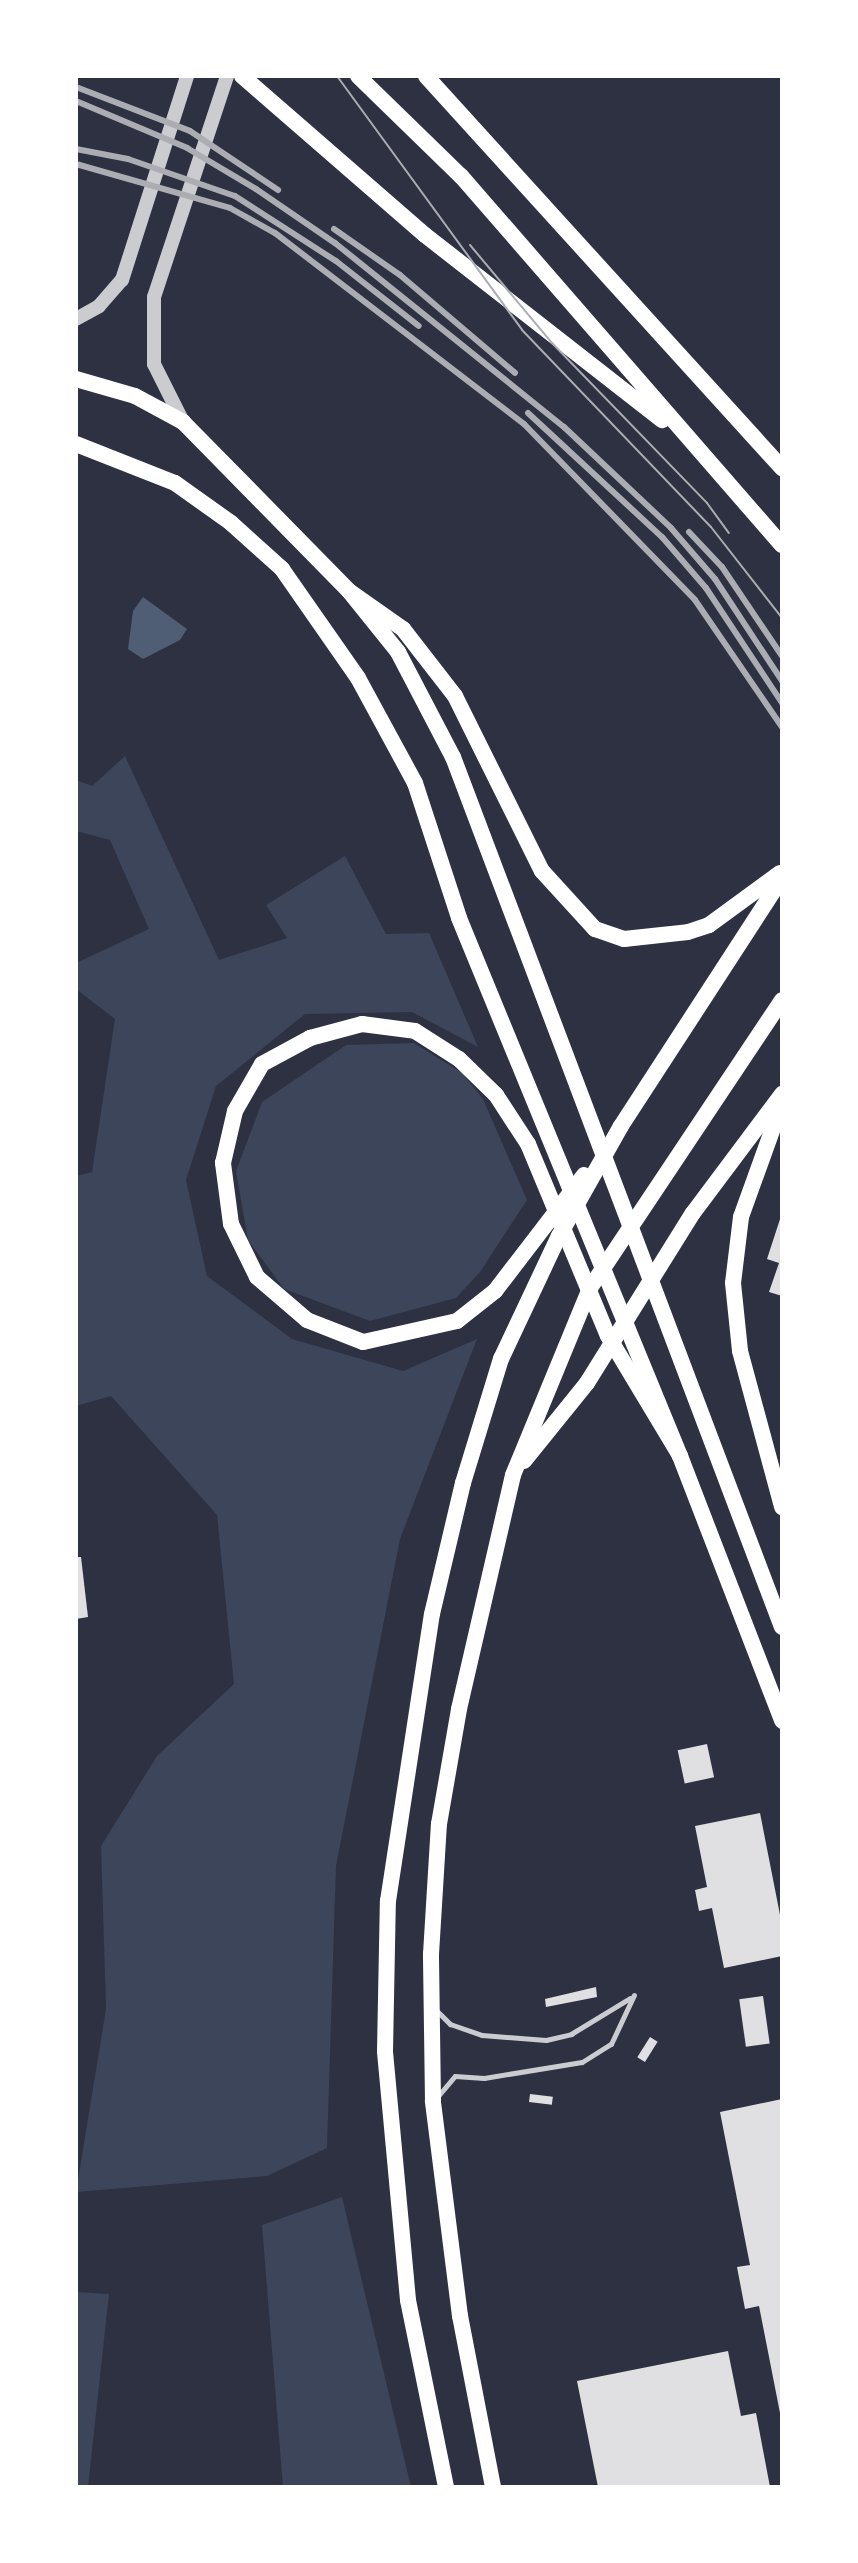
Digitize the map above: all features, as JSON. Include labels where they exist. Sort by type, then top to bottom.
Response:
[{"type":"main road","points":[[242,76],[425,235],[689,441]]},
{"type":"main road","points":[[358,76],[461,176],[782,545]]},
{"type":"main road","points":[[426,76],[782,468]]},
{"type":"main road","points":[[76,379],[135,396],[183,422],[349,591],[398,652],[453,757],[782,1627]]},
{"type":"main road","points":[[76,444],[175,483],[231,523],[282,569],[358,678],[415,783],[459,918],[680,1456],[782,1721]]},
{"type":"main road","points":[[349,591],[403,629],[455,696],[542,871],[595,929],[624,939],[688,932],[709,925],[782,875]]},
{"type":"main road","points":[[446,2487],[408,2300],[397,2209],[385,2051],[388,1901],[432,1614],[463,1483],[501,1359],[559,1236],[621,1126],[782,875]]},
{"type":"main road","points":[[493,2487],[455,2287],[433,2101],[430,1995],[439,1824],[459,1709],[513,1475],[551,1376],[590,1288],[782,1000]]},
{"type":"main road","points":[[621,1126],[495,1291],[457,1321],[363,1342],[307,1320],[257,1277],[231,1224],[223,1163],[235,1111],[262,1064],[310,1038],[362,1024],[415,1031],[459,1059],[496,1095],[528,1144],[608,1336],[680,1456]]},
{"type":"main road","points":[[513,1475],[587,1383],[693,1213],[782,1094]]},
{"type":"main road","points":[[782,1103],[741,1217],[733,1283],[740,1351],[782,1507]]},
{"type":"street","points":[[183,422],[154,364],[154,297],[227,76]]},
{"type":"street","points":[[76,319],[99,306],[122,280],[185,83]]},
{"type":"lane","points":[[430,1995],[438,2013],[450,2024],[482,2035],[526,2041],[571,2034],[634,1995],[611,2044],[582,2062],[484,2078],[455,2076],[433,2101]]},
{"type":"shaded area","points":[[143,597],[187,629],[180,640],[143,659],[128,649],[133,611]]},
{"type":"shaded area","points":[[125,756],[219,960],[287,938],[266,905],[345,856],[386,934],[429,933],[478,1047],[412,1012],[305,1014],[216,1086],[186,1180],[207,1276],[292,1339],[403,1371],[477,1339],[400,1539],[336,1866],[327,2148],[267,2176],[76,2192],[106,2009],[101,1846],[157,1756],[234,1684],[217,1515],[111,1396],[76,1406],[76,1176],[92,1172],[115,1019],[76,989],[76,963],[149,929],[110,840],[76,831],[76,780],[92,786]]},
{"type":"shaded area","points":[[414,1043],[462,1073],[483,1099],[527,1200],[480,1272],[456,1298],[370,1321],[284,1289],[248,1240],[236,1171],[262,1102],[346,1045]]},
{"type":"shaded area","points":[[342,2197],[411,2487],[283,2487],[262,2225]]},
{"type":"shaded area","points":[[76,2292],[109,2294],[88,2487],[76,2487]]},
{"type":"building","points":[[782,1213],[782,1296],[769,1292],[779,1263],[767,1259]]},
{"type":"building","points":[[76,1557],[81,1557],[88,1617],[76,1619]]},
{"type":"building","points":[[707,1744],[714,1777],[685,1783],[678,1750]]},
{"type":"building","points":[[760,1813],[782,1925],[782,1956],[724,1968],[712,1908],[699,1911],[695,1890],[707,1887],[695,1826]]},
{"type":"building","points":[[596,1987],[597,1997],[546,2007],[545,1999]]},
{"type":"building","points":[[763,1996],[770,2044],[746,2047],[739,1999]]},
{"type":"building","points":[[650,2037],[658,2042],[645,2062],[637,2057]]},
{"type":"building","points":[[530,2094],[553,2097],[552,2105],[529,2102]]},
{"type":"building","points":[[782,2099],[781,2418],[759,2306],[745,2309],[737,2267],[750,2265],[720,2112]]},
{"type":"building","points":[[728,2351],[741,2416],[756,2413],[770,2487],[598,2487],[577,2381]]},
{"type":"tram line","points":[[337,76],[522,330],[711,527],[782,618]]},
{"type":"tram line","points":[[470,245],[552,343],[707,503],[729,533]]},
{"type":"railway","points":[[76,87],[190,131],[278,190]]},
{"type":"railway","points":[[76,101],[187,148],[256,189],[335,243],[564,427],[671,528],[715,579],[782,681]]},
{"type":"railway","points":[[76,149],[128,159],[235,196],[336,261],[419,326]]},
{"type":"railway","points":[[76,164],[230,208],[275,233],[524,424],[695,600],[782,727]]},
{"type":"railway","points":[[334,229],[400,275],[515,373]]},
{"type":"railway","points":[[528,413],[662,537],[706,588],[782,703]]},
{"type":"railway","points":[[689,532],[722,567],[782,656]]}]
